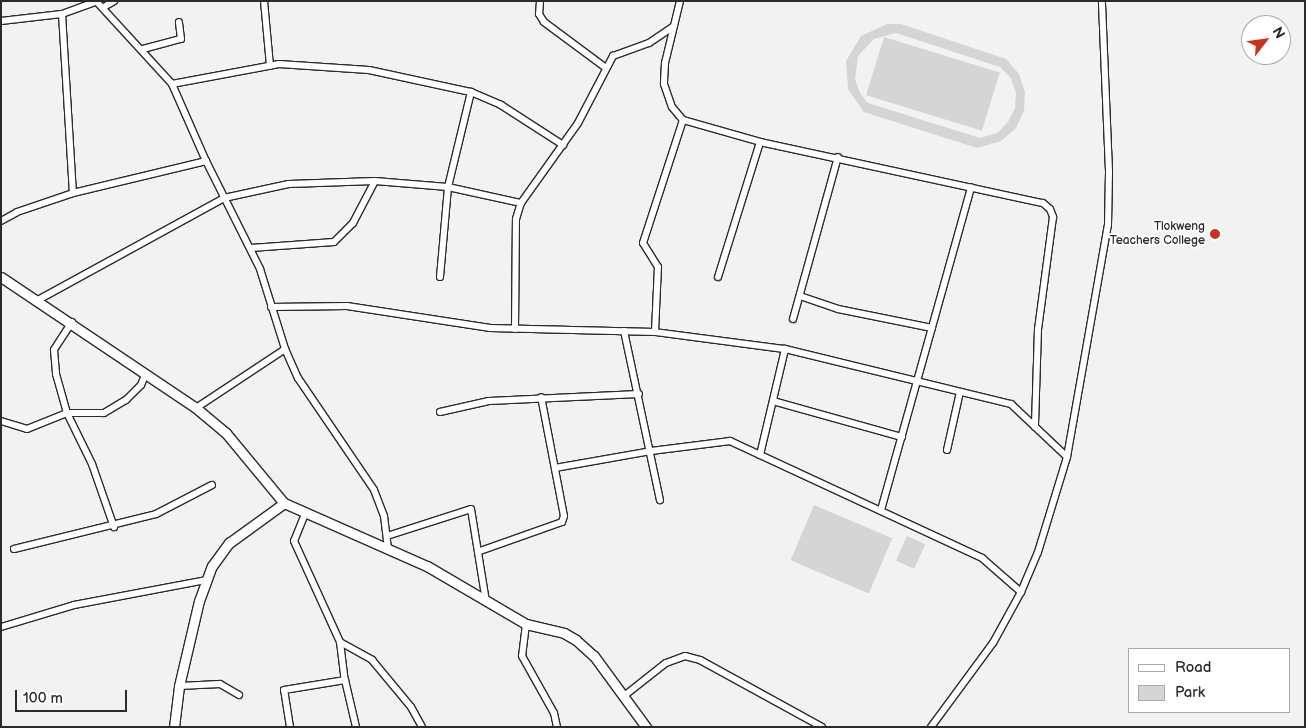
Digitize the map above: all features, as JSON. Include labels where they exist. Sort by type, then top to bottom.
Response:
[{"type":"street","points":[[1,21],[62,14],[97,1],[143,49],[172,84],[206,161],[251,248],[285,349],[298,378],[374,490],[387,536],[388,548]]},
{"type":"street","points":[[104,7],[114,1]]},
{"type":"street","points":[[264,1],[270,66]]},
{"type":"street","points":[[540,1],[539,14],[544,22],[606,68]]},
{"type":"street","points":[[680,1],[665,63],[664,84],[672,108],[683,120],[760,142],[838,157],[1043,204],[1052,213],[1038,330],[1035,427]]},
{"type":"street","points":[[931,727],[993,643],[1021,592],[1038,552],[1067,456],[1108,225],[1109,171],[1102,1]]},
{"type":"street","points":[[62,14],[73,193]]},
{"type":"street","points":[[143,49],[181,39],[179,22]]},
{"type":"street","points":[[515,329],[516,219],[521,203],[563,145],[613,56],[622,51],[649,43],[674,27]]},
{"type":"street","points":[[172,84],[270,66],[369,70],[470,92],[501,106],[563,145]]},
{"type":"street","points":[[440,277],[448,187],[470,92]]},
{"type":"street","points":[[655,332],[658,267],[643,243],[683,120]]},
{"type":"street","points":[[718,277],[760,142]]},
{"type":"street","points":[[793,318],[838,157]]},
{"type":"street","points":[[1,221],[17,212],[73,193],[206,161]]},
{"type":"street","points":[[38,300],[224,198],[289,184],[375,181],[448,187],[521,203]]},
{"type":"street","points":[[251,248],[334,242],[353,222],[375,181]]},
{"type":"street","points":[[880,510],[918,382],[971,187]]},
{"type":"street","points":[[1,277],[72,322],[196,408],[226,433],[284,503],[305,514],[427,566],[526,624],[564,633],[576,640],[594,656],[646,727]]},
{"type":"street","points":[[800,296],[838,309],[932,328]]},
{"type":"street","points":[[271,307],[346,306],[411,314],[454,325],[515,329],[655,332],[786,349],[1010,404],[1067,456]]},
{"type":"street","points":[[72,322],[54,350],[56,374],[67,413],[92,464],[114,527]]},
{"type":"street","points":[[624,331],[660,500]]},
{"type":"street","points":[[196,408],[285,349]]},
{"type":"street","points":[[760,455],[786,349]]},
{"type":"street","points":[[1,421],[27,430],[67,413],[104,413],[116,407],[141,385],[146,373]]},
{"type":"street","points":[[947,450],[960,392]]},
{"type":"street","points":[[440,412],[489,401],[541,397],[638,394]]},
{"type":"street","points":[[480,551],[562,522],[564,516],[541,397]]},
{"type":"street","points":[[773,401],[902,437]]},
{"type":"street","points":[[555,468],[651,451],[723,441],[760,455],[982,558],[1021,592]]},
{"type":"street","points":[[14,550],[114,527],[156,514],[212,485]]},
{"type":"street","points":[[174,727],[179,686],[206,580],[212,566],[229,543],[284,503]]},
{"type":"street","points":[[387,536],[470,508],[473,511],[480,551],[486,602]]},
{"type":"street","points":[[305,514],[294,541],[340,642],[345,680],[356,727]]},
{"type":"street","points":[[1,627],[74,605],[206,580]]},
{"type":"street","points":[[526,624],[522,656],[554,713],[558,727]]},
{"type":"street","points":[[340,642],[372,660],[411,707],[422,727]]},
{"type":"street","points":[[624,696],[666,663],[685,656],[700,660],[822,727]]},
{"type":"street","points":[[290,727],[284,690],[345,680]]},
{"type":"street","points":[[179,686],[220,684],[239,695]]},
{"type":"green space","points":[[887,24],[901,24],[1006,59],[1019,74],[1025,92],[1024,111],[1016,128],[1001,141],[977,148],[864,112],[848,89],[846,61],[861,36]],"holes":[[[896,33],[1000,67],[1011,78],[1016,93],[1015,108],[1008,122],[997,133],[980,138],[868,103],[860,93],[855,79],[858,56],[874,39]]]},
{"type":"green space","points":[[884,37],[1000,72],[982,131],[866,95]]},
{"type":"green space","points":[[814,505],[892,538],[869,593],[791,560]]},
{"type":"green space","points":[[907,536],[925,544],[914,569],[896,561]]},
{"type":"place","name":"Tlokweng Teachers College","points":[[1215,234]]}]
